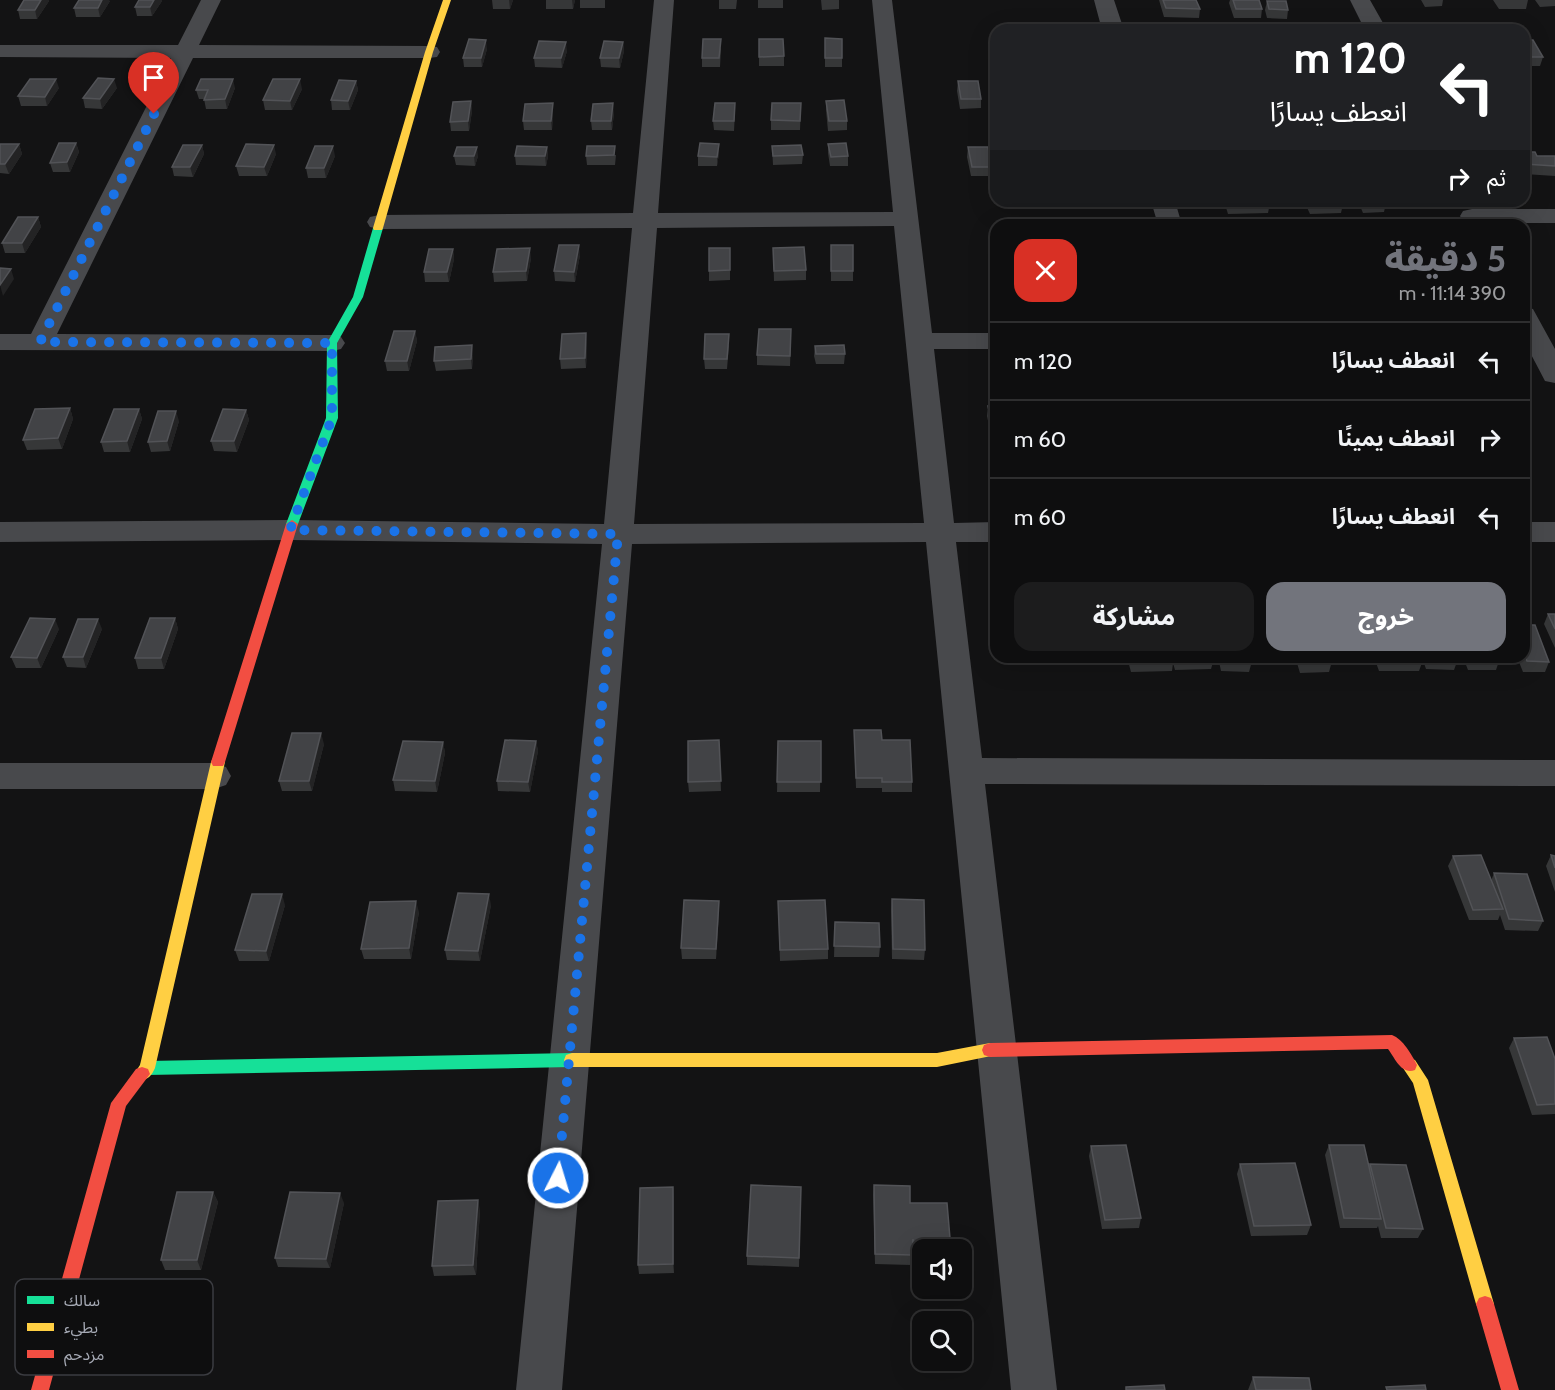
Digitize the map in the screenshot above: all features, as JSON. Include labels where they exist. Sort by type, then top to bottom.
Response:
[{"type":"street","points":[[40,342],[211,0]]},
{"type":"street","points":[[70,1279],[118,1104],[147,1068],[214,776],[290,530],[332,418],[332,343],[358,297],[429,52],[447,0]]},
{"type":"street","points":[[539,1390],[618,534],[664,0]]},
{"type":"street","points":[[882,0],[1034,1390]]},
{"type":"street","points":[[1104,0],[1111,24]]},
{"type":"street","points":[[1360,0],[1373,24]]},
{"type":"street","points":[[0,51],[429,52]]},
{"type":"street","points":[[1471,214],[1555,216]]},
{"type":"street","points":[[380,222],[906,219]]},
{"type":"street","points":[[920,341],[990,341]]},
{"type":"street","points":[[1531,341],[1555,375]]},
{"type":"street","points":[[0,342],[332,343]]},
{"type":"street","points":[[0,532],[290,530],[618,534],[990,532]]},
{"type":"street","points":[[1530,532],[1555,532]]},
{"type":"street","points":[[966,771],[1555,772]]},
{"type":"street","points":[[0,776],[214,776]]},
{"type":"street","points":[[147,1068],[568,1060],[937,1060],[996,1049],[1392,1042],[1420,1080],[1510,1390]]},
{"type":"street","points":[[40,1390],[44,1375]]},
{"type":"building","points":[[24,0],[41,0],[35,10],[18,10]]},
{"type":"building","points":[[79,0],[102,0],[98,8],[74,8]]},
{"type":"building","points":[[139,0],[154,0],[150,7],[135,7]]},
{"type":"building","points":[[1163,0],[1196,0],[1200,9],[1166,8]]},
{"type":"building","points":[[1233,0],[1259,0],[1262,9],[1236,9]]},
{"type":"building","points":[[1267,1],[1286,1],[1288,10],[1269,9]]},
{"type":"building","points":[[825,38],[842,39],[842,58],[825,58]]},
{"type":"building","points":[[469,39],[486,40],[481,58],[463,58]]},
{"type":"building","points":[[703,39],[721,39],[719,58],[702,58]]},
{"type":"building","points":[[759,39],[783,39],[784,56],[759,57]]},
{"type":"building","points":[[1530,40],[1533,40],[1543,57],[1530,57]]},
{"type":"building","points":[[539,41],[566,42],[561,58],[534,58]]},
{"type":"building","points":[[604,41],[623,42],[619,58],[600,58]]},
{"type":"building","points":[[98,78],[114,79],[100,99],[83,98]]},
{"type":"building","points":[[30,79],[56,79],[45,97],[18,96]]},
{"type":"building","points":[[201,79],[233,79],[225,99],[204,100],[208,90],[196,90]]},
{"type":"building","points":[[273,79],[300,79],[290,101],[263,100]]},
{"type":"building","points":[[339,80],[356,81],[348,101],[331,100]]},
{"type":"building","points":[[958,81],[978,81],[981,99],[961,99]]},
{"type":"building","points":[[844,100],[847,121],[829,121],[826,101]]},
{"type":"building","points":[[471,101],[468,121],[450,122],[453,102]]},
{"type":"building","points":[[553,103],[551,121],[523,121],[525,104]]},
{"type":"building","points":[[613,103],[611,121],[591,121],[593,104]]},
{"type":"building","points":[[715,103],[735,103],[734,121],[713,121]]},
{"type":"building","points":[[772,103],[801,103],[800,121],[771,120]]},
{"type":"building","points":[[59,143],[76,143],[67,162],[50,163]]},
{"type":"building","points":[[700,143],[719,144],[717,157],[698,156]]},
{"type":"building","points":[[846,143],[848,156],[831,157],[828,144]]},
{"type":"building","points":[[0,144],[19,144],[5,164],[0,164]]},
{"type":"building","points":[[246,144],[274,145],[264,167],[236,166]]},
{"type":"building","points":[[183,145],[202,145],[190,167],[172,167]]},
{"type":"building","points":[[801,145],[803,155],[773,156],[772,146]]},
{"type":"building","points":[[315,146],[333,146],[324,168],[306,168]]},
{"type":"building","points":[[517,146],[547,147],[545,156],[515,156]]},
{"type":"building","points":[[587,146],[615,146],[614,155],[586,156]]},
{"type":"building","points":[[457,147],[477,147],[474,156],[454,156]]},
{"type":"building","points":[[968,147],[988,147],[990,167],[972,167]]},
{"type":"building","points":[[1530,152],[1535,152],[1537,156],[1555,156],[1555,166],[1530,164]]},
{"type":"building","points":[[18,217],[38,217],[22,243],[2,243]]},
{"type":"building","points":[[559,245],[579,245],[574,272],[554,271]]},
{"type":"building","points":[[831,245],[853,245],[853,271],[831,271]]},
{"type":"building","points":[[804,247],[806,270],[774,271],[773,248]]},
{"type":"building","points":[[530,248],[526,271],[493,272],[497,249]]},
{"type":"building","points":[[709,248],[730,248],[730,270],[709,271]]},
{"type":"building","points":[[429,249],[453,249],[447,272],[424,272]]},
{"type":"building","points":[[0,268],[11,269],[0,285]]},
{"type":"building","points":[[759,329],[791,329],[790,356],[757,355]]},
{"type":"building","points":[[394,331],[415,331],[407,361],[385,361]]},
{"type":"building","points":[[586,333],[585,358],[560,359],[562,334]]},
{"type":"building","points":[[705,334],[729,334],[727,359],[704,359]]},
{"type":"building","points":[[472,345],[471,359],[434,361],[435,347]]},
{"type":"building","points":[[844,345],[845,354],[816,354],[815,346]]},
{"type":"building","points":[[70,408],[58,438],[23,440],[35,409]]},
{"type":"building","points":[[114,409],[139,409],[127,441],[101,442]]},
{"type":"building","points":[[223,409],[246,410],[234,441],[211,441]]},
{"type":"building","points":[[158,411],[176,411],[167,441],[148,442]]},
{"type":"building","points":[[1548,614],[1555,614],[1555,629]]},
{"type":"building","points":[[30,618],[55,619],[37,658],[11,657]]},
{"type":"building","points":[[150,618],[175,618],[161,658],[135,658]]},
{"type":"building","points":[[78,619],[98,619],[83,657],[63,657]]},
{"type":"building","points":[[1530,625],[1535,625],[1549,662],[1530,661]]},
{"type":"building","points":[[854,730],[881,730],[882,740],[910,740],[912,782],[882,782],[882,778],[856,778]]},
{"type":"building","points":[[292,733],[321,733],[309,781],[279,781]]},
{"type":"building","points":[[505,740],[536,741],[528,782],[497,781]]},
{"type":"building","points":[[719,740],[721,781],[688,782],[688,741]]},
{"type":"building","points":[[403,741],[443,742],[435,781],[393,780]]},
{"type":"building","points":[[778,741],[821,741],[821,782],[777,782]]},
{"type":"building","points":[[1481,855],[1503,909],[1473,910],[1453,856]]},
{"type":"building","points":[[1551,855],[1555,856],[1555,868]]},
{"type":"building","points":[[1494,873],[1527,874],[1543,921],[1509,919]]},
{"type":"building","points":[[458,893],[489,894],[478,951],[445,950]]},
{"type":"building","points":[[252,894],[282,894],[266,951],[235,950]]},
{"type":"building","points":[[892,899],[924,900],[925,950],[893,949]]},
{"type":"building","points":[[684,900],[719,901],[716,949],[681,948]]},
{"type":"building","points":[[825,900],[828,949],[780,950],[778,901]]},
{"type":"building","points":[[416,901],[409,948],[361,949],[370,902]]},
{"type":"building","points":[[835,922],[879,923],[880,947],[834,946]]},
{"type":"building","points":[[1547,1037],[1555,1059],[1555,1104],[1537,1105],[1514,1038]]},
{"type":"building","points":[[1126,1145],[1141,1218],[1105,1220],[1091,1146]]},
{"type":"building","points":[[1329,1145],[1364,1145],[1381,1219],[1344,1218]]},
{"type":"building","points":[[1295,1163],[1311,1225],[1254,1226],[1240,1164]]},
{"type":"building","points":[[1370,1164],[1406,1165],[1423,1229],[1386,1228]]},
{"type":"building","points":[[751,1185],[801,1187],[799,1258],[747,1256]]},
{"type":"building","points":[[874,1185],[910,1186],[910,1203],[947,1203],[950,1239],[912,1239],[912,1255],[875,1254]]},
{"type":"building","points":[[673,1187],[673,1264],[638,1265],[640,1188]]},
{"type":"building","points":[[177,1192],[213,1192],[197,1260],[161,1260]]},
{"type":"building","points":[[290,1192],[340,1193],[326,1259],[275,1258]]},
{"type":"building","points":[[478,1200],[473,1265],[432,1266],[438,1201]]},
{"type":"building","points":[[1253,1377],[1309,1378],[1311,1390],[1256,1390]]},
{"type":"building","points":[[1164,1385],[1165,1390],[1126,1390],[1126,1387]]},
{"type":"building","points":[[1425,1385],[1426,1390],[1387,1390],[1386,1387]]},
{"type":"traffic: fast","points":[[292,524],[332,418],[332,343],[358,297],[378,228]]},
{"type":"traffic: fast","points":[[147,1068],[572,1060]]},
{"type":"traffic: slow","points":[[378,228],[429,52],[447,0]]},
{"type":"traffic: slow","points":[[142,1074],[147,1068],[218,762]]},
{"type":"traffic: slow","points":[[572,1060],[937,1060],[990,1050]]},
{"type":"traffic: slow","points":[[1409,1065],[1420,1080],[1485,1304]]},
{"type":"traffic: jam","points":[[218,762],[292,524]]},
{"type":"traffic: jam","points":[[990,1050],[1392,1042],[1409,1065]]},
{"type":"traffic: jam","points":[[71,1279],[119,1103],[142,1074]]},
{"type":"traffic: jam","points":[[1485,1304],[1510,1390]]},
{"type":"traffic: jam","points":[[40,1390],[44,1375]]},
{"type":"route","points":[[154,114],[40,342],[332,343],[332,418],[290,530],[618,534],[558,1178]]}]
